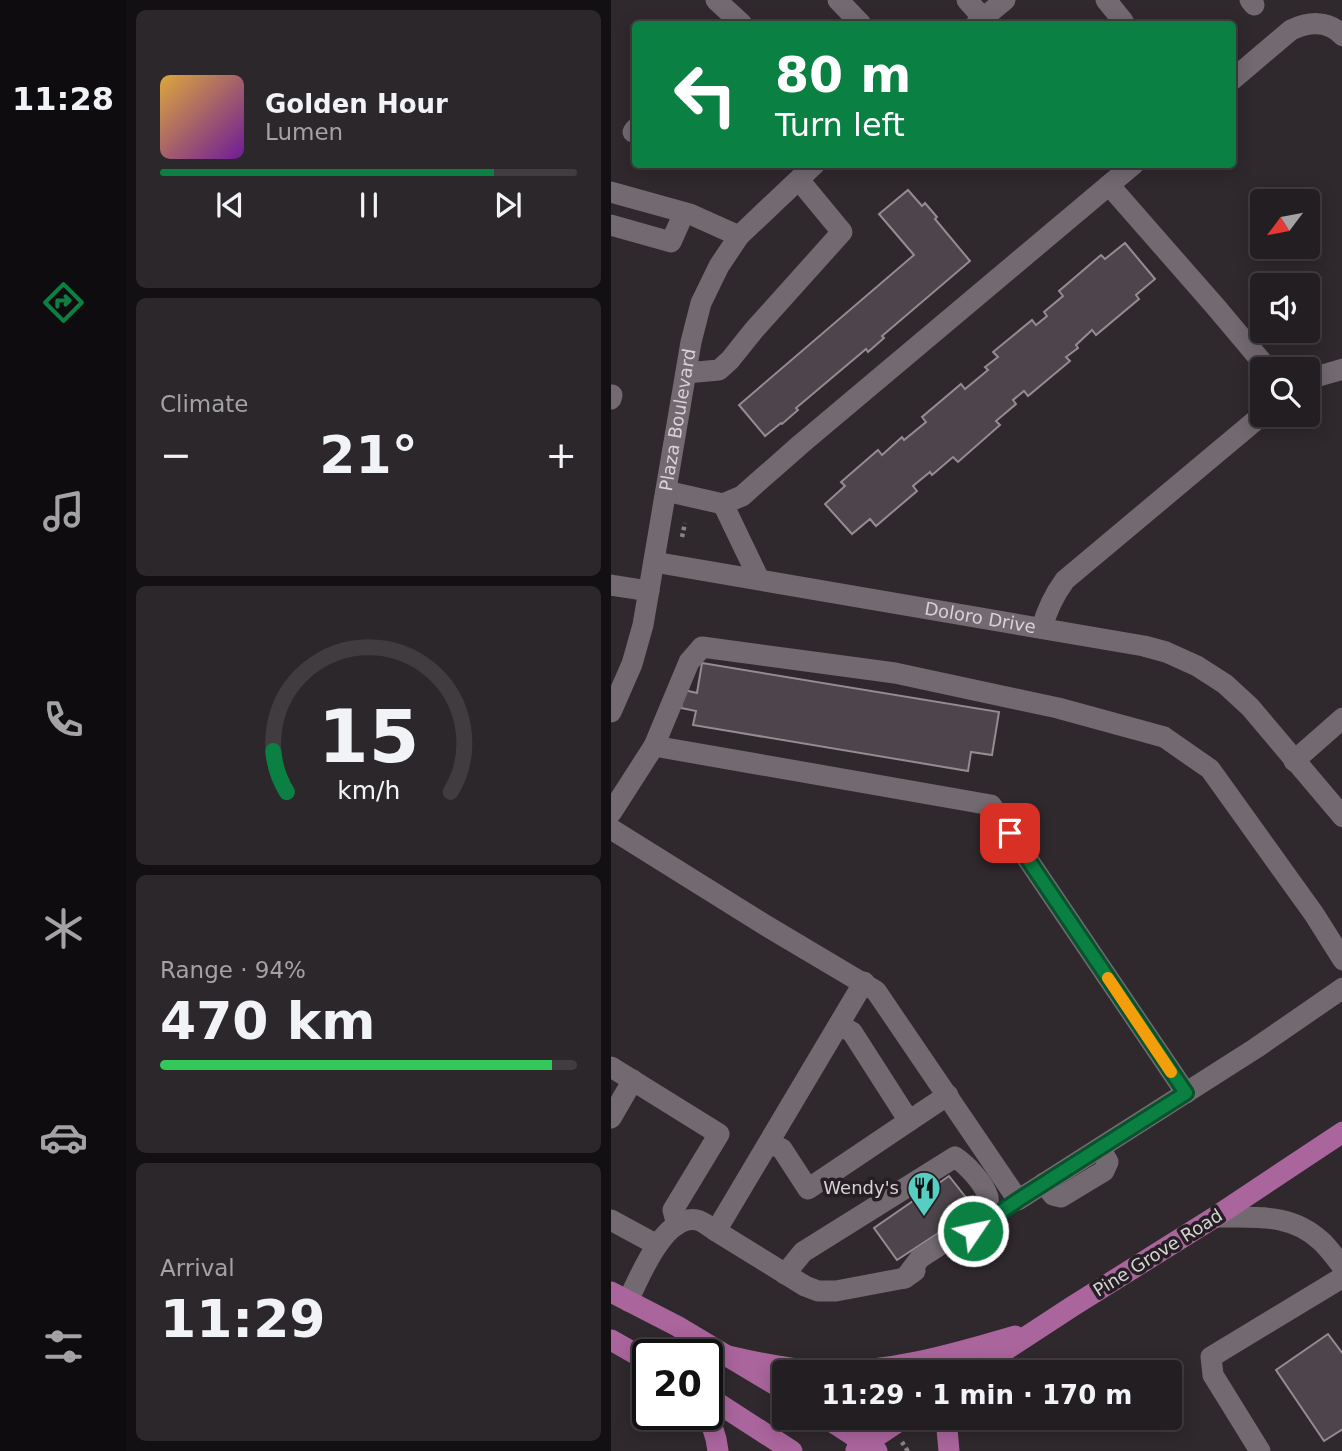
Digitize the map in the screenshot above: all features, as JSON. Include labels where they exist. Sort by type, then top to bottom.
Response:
[{"type":"main road","name":"Pine Grove Road","points":[[991,1360],[1215,1217],[1342,1132]]},
{"type":"main road","points":[[619,1297],[677,1326],[772,1383]]},
{"type":"main road","points":[[728,1356],[819,1371],[866,1370],[912,1364],[1037,1329]]},
{"type":"main road","points":[[611,1340],[632,1352]]},
{"type":"main road","points":[[723,1406],[792,1451]]},
{"type":"main road","points":[[714,1430],[718,1451]]},
{"type":"main road","points":[[842,1430],[865,1448],[888,1430]]},
{"type":"main road","points":[[947,1430],[949,1451]]},
{"type":"street","points":[[716,0],[739,21]]},
{"type":"street","points":[[838,0],[858,21]]},
{"type":"street","points":[[967,0],[980,21],[1005,0]]},
{"type":"street","points":[[1106,0],[1123,21]]},
{"type":"street","points":[[1236,77],[1291,30],[1301,25],[1326,24],[1342,36]]},
{"type":"street","name":"Plaza Boulevard","points":[[611,712],[632,664],[643,625],[691,342],[701,303],[719,266],[739,236],[811,168]]},
{"type":"street","points":[[666,491],[723,504],[742,496],[801,443],[1129,168]]},
{"type":"street","points":[[686,373],[718,370],[730,360],[843,232],[799,180]]},
{"type":"street","points":[[1109,186],[1258,357]]},
{"type":"street","points":[[611,192],[684,212],[739,236]]},
{"type":"street","points":[[611,225],[671,242],[684,212]]},
{"type":"street","points":[[1320,376],[1342,369]]},
{"type":"street","name":"Doloro Drive","points":[[654,562],[1042,628],[1051,602],[1065,580],[1250,425]]},
{"type":"street","points":[[723,504],[759,579]]},
{"type":"street","points":[[611,585],[649,591]]},
{"type":"street","points":[[1042,628],[1144,646],[1166,652],[1197,666],[1225,684],[1250,707],[1342,817]]},
{"type":"street","points":[[611,813],[654,746],[689,662],[703,647],[895,673],[1058,708],[1164,737],[1210,769],[1314,914],[1342,960]]},
{"type":"street","points":[[1294,761],[1342,718]]},
{"type":"street","points":[[654,746],[991,805],[1186,1093]]},
{"type":"street","points":[[611,829],[876,991],[1018,1200]]},
{"type":"street","points":[[716,1231],[864,982]]},
{"type":"street","points":[[619,1297],[671,1229],[683,1222],[697,1220],[805,1286],[818,1291],[826,1292],[905,1278],[1018,1200],[1256,1048],[1342,988]]},
{"type":"street","points":[[839,1025],[852,1032],[909,1121]]},
{"type":"street","points":[[611,1067],[719,1134],[673,1210],[677,1225]]},
{"type":"street","points":[[611,1118],[633,1080]]},
{"type":"street","points":[[769,1143],[782,1149],[808,1189],[948,1095]]},
{"type":"street","points":[[785,1274],[803,1252],[955,1157],[966,1164],[979,1181],[988,1198],[987,1215],[920,1258],[905,1278]]},
{"type":"street","points":[[1215,1217],[1280,1219],[1302,1227],[1321,1241],[1342,1267]]},
{"type":"street","points":[[611,1220],[657,1245]]},
{"type":"street","points":[[1260,1451],[1213,1375],[1211,1357],[1342,1277]]},
{"type":"building","points":[[908,190],[922,206],[925,203],[970,261],[882,336],[884,338],[868,352],[866,349],[765,436],[739,405],[914,255],[879,214]]},
{"type":"building","points":[[1125,243],[1155,279],[1136,295],[1139,299],[1096,335],[1092,330],[1076,345],[1078,348],[1066,357],[1070,361],[1028,396],[1024,391],[1013,400],[1016,404],[996,421],[1000,425],[958,462],[953,457],[932,475],[930,472],[913,486],[917,491],[876,526],[870,519],[852,534],[825,504],[845,486],[841,482],[878,450],[882,455],[902,437],[904,440],[926,422],[922,417],[961,384],[965,389],[988,370],[985,367],[998,357],[993,352],[1032,320],[1036,325],[1047,316],[1044,312],[1063,296],[1059,291],[1101,255],[1105,259]]},
{"type":"building","points":[[702,663],[999,712],[992,755],[971,752],[968,771],[693,725],[696,711],[681,708],[684,690],[697,693]]},
{"type":"building","name":"Wendy's","points":[[949,1176],[975,1209],[897,1260],[874,1228]]},
{"type":"building","points":[[1328,1334],[1343,1354],[1343,1429],[1324,1441],[1276,1370]]},
{"type":"slow traffic","points":[[1108,978],[1171,1072]]},
{"type":"place","name":"Wendy's","points":[[924,1218]]},
{"type":"route","points":[[973,1231],[1186,1093],[1010,833]]}]
